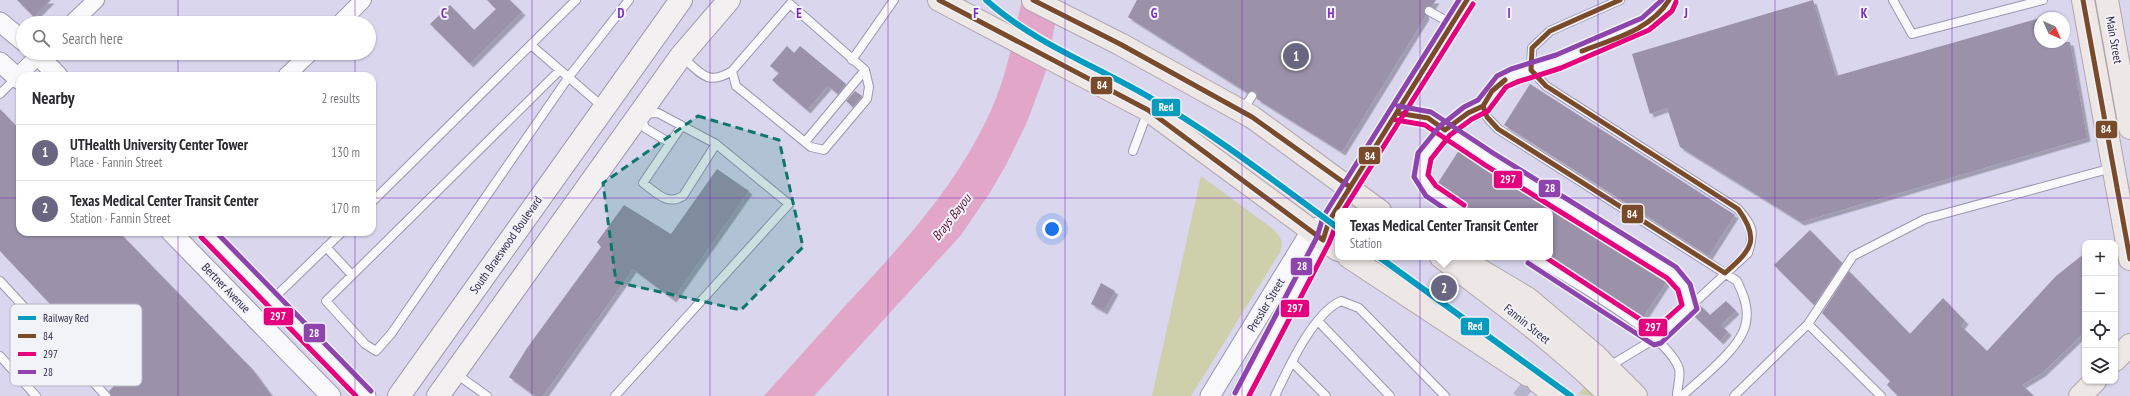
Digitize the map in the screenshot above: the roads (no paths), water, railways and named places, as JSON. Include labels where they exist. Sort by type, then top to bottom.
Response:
[{"type":"main road","name":"South Braeswood Boulevard","points":[[399,396],[681,0]]},
{"type":"main road","points":[[438,396],[681,56],[729,0]]},
{"type":"main road","points":[[938,0],[1100,83],[1148,110],[1325,236]]},
{"type":"main road","points":[[1033,0],[1110,40],[1247,104],[1376,208]]},
{"type":"main road","points":[[2083,0],[2112,168],[2128,236],[2130,259]]},
{"type":"main road","name":"Main Street","points":[[2107,0],[2130,128]]},
{"type":"main road","points":[[608,101],[640,114]]},
{"type":"main road","points":[[1354,260],[1430,309],[1530,386],[1556,396]]},
{"type":"main road","name":"Fannin Street","points":[[1445,260],[1530,325],[1588,374],[1610,396]]},
{"type":"main road","points":[[1463,260],[1527,298],[1607,368],[1636,396]]},
{"type":"main road","points":[[2118,357],[2130,345]]},
{"type":"main road","points":[[2080,396],[2092,384]]},
{"type":"street","points":[[79,16],[96,0]]},
{"type":"street","points":[[347,16],[363,0]]},
{"type":"street","name":"Pressler Street","points":[[1339,208],[1350,187],[1467,0]]},
{"type":"street","points":[[0,22],[16,35]]},
{"type":"street","points":[[24,72],[34,60]]},
{"type":"street","points":[[44,60],[55,72]]},
{"type":"street","points":[[290,72],[303,60]]},
{"type":"street","points":[[0,62],[16,77]]},
{"type":"street","name":"Pressler Street","points":[[1241,396],[1335,216]]},
{"type":"street","name":"Bertner Avenue","points":[[175,236],[331,396]]},
{"type":"street","points":[[182,236],[195,239],[264,308],[297,326]]},
{"type":"street","name":"Bertner Avenue","points":[[210,236],[366,396]]},
{"type":"street","name":"Pressler Street","points":[[1214,389],[1325,236]]},
{"type":"street","points":[[1214,389],[1241,396]]},
{"type":"lane","points":[[376,198],[576,0]]},
{"type":"lane","points":[[560,70],[326,301],[365,344],[376,351],[391,334],[568,78],[629,0]]},
{"type":"lane","points":[[852,60],[894,0]]},
{"type":"lane","points":[[1607,368],[1656,338],[1748,253],[1753,236],[1749,223],[1738,209],[1546,86],[1531,70],[1532,48],[1550,30],[1620,0]]},
{"type":"lane","points":[[1456,208],[1431,191],[1421,177],[1424,156],[1445,130],[1468,113],[1483,106],[1501,82],[1531,70],[1558,62],[1646,24],[1667,6],[1669,0]]},
{"type":"lane","points":[[1893,0],[1912,34],[2043,0]]},
{"type":"lane","points":[[681,56],[706,78],[721,78],[732,71],[790,4],[865,70],[870,87],[867,99],[824,150],[811,148],[736,86],[732,71]]},
{"type":"lane","points":[[1429,11],[1452,24]]},
{"type":"lane","points":[[531,45],[568,78],[608,101]]},
{"type":"lane","points":[[805,142],[865,70]]},
{"type":"lane","points":[[0,94],[16,81]]},
{"type":"lane","points":[[1483,106],[1487,117],[1498,129],[1737,281],[1745,298],[1746,324],[1739,340],[1682,396]]},
{"type":"lane","points":[[1132,151],[1148,110]]},
{"type":"lane","points":[[615,396],[789,204],[716,144],[681,127],[658,113],[640,114],[645,128],[670,144]]},
{"type":"lane","points":[[1397,113],[1428,118],[1672,273],[1684,287],[1690,307]]},
{"type":"lane","points":[[681,127],[643,184],[670,201],[675,201],[683,196],[716,144]]},
{"type":"lane","points":[[1734,396],[1808,324],[1853,256],[1925,219],[2112,168]]},
{"type":"lane","points":[[272,300],[338,236]]},
{"type":"lane","points":[[326,247],[352,274]]},
{"type":"lane","points":[[1537,260],[1632,320],[1656,338],[1669,351],[1679,369],[1677,396]]},
{"type":"lane","points":[[0,282],[20,304]]},
{"type":"lane","points":[[1275,396],[1318,321],[1334,304],[1341,301],[1360,308],[1445,396]]},
{"type":"lane","points":[[1318,321],[1390,396]]},
{"type":"lane","points":[[1808,324],[1881,396]]},
{"type":"lane","points":[[0,356],[10,367]]},
{"type":"lane","points":[[1293,363],[1326,396]]},
{"type":"lane","points":[[455,372],[487,396]]},
{"type":"lane","points":[[27,386],[36,396]]},
{"type":"lane","points":[[97,386],[106,396]]},
{"type":"water","name":"Brays Bayou","points":[[1022,0],[1060,0],[1045,74],[1027,122],[1006,165],[989,194],[961,235],[814,396],[764,396],[908,237],[946,188],[963,163],[992,108],[1002,82],[1010,55]]},
{"type":"tunnel","points":[[1520,385],[1530,393]]},
{"type":"rail line","name":"Red","points":[[986,0],[1024,29],[1044,41],[1128,85],[1198,127],[1335,226]]},
{"type":"rail line","name":"Red","points":[[1383,260],[1571,396]]},
{"type":"place","name":"UTHealth University Center Tower","points":[[1296,56]]},
{"type":"place","name":"Texas Medical Center Transit Center","points":[[1444,288]]}]
